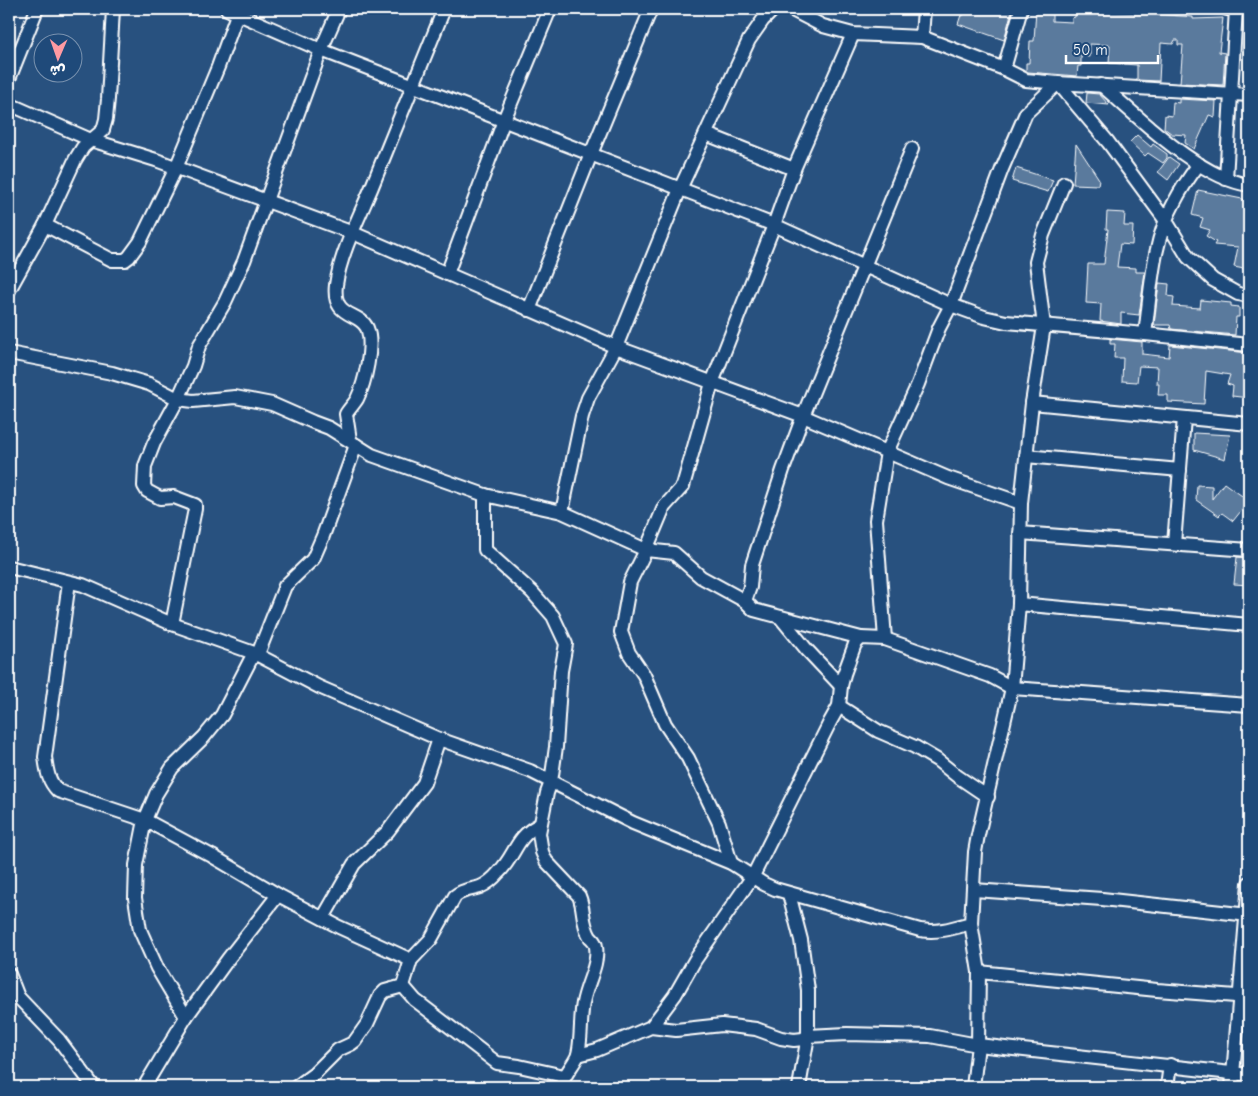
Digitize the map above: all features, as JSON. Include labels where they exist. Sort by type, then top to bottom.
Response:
[{"type":"street","points":[[9,79],[37,9]]},
{"type":"street","points":[[9,290],[44,225],[75,160],[83,148],[103,130],[106,119],[113,9]]},
{"type":"street","points":[[172,624],[195,509],[194,505],[174,498],[165,499],[147,491],[144,486],[144,477],[149,453],[178,399],[193,366],[199,346],[235,283],[267,202],[321,50],[339,9]]},
{"type":"street","points":[[186,1017],[157,968],[140,930],[135,898],[136,865],[145,820],[156,794],[172,768],[204,736],[222,714],[256,654],[285,586],[312,559],[326,527],[353,443],[346,414],[360,393],[367,364],[369,342],[366,328],[361,321],[346,314],[339,306],[336,296],[338,278],[353,233],[444,9]]},
{"type":"street","points":[[447,274],[504,120],[550,9]]},
{"type":"street","points":[[529,310],[650,9]]},
{"type":"street","points":[[562,512],[582,416],[593,390],[616,347],[680,189],[749,40],[763,20],[774,9]]},
{"type":"street","points":[[790,9],[804,12],[823,26],[853,34],[922,37],[1004,69],[1026,80],[1249,95]]},
{"type":"street","points":[[922,37],[924,9]]},
{"type":"street","points":[[1004,69],[1021,9]]},
{"type":"street","points":[[1227,9],[1249,10]]},
{"type":"street","points":[[1226,179],[1236,9]]},
{"type":"street","points":[[44,225],[112,260],[125,260],[129,257],[140,242],[176,168],[200,111],[234,10],[321,50],[774,225],[951,305],[984,317],[1006,322],[1145,334],[1249,346]]},
{"type":"street","points":[[732,863],[718,823],[688,758],[666,724],[644,675],[629,653],[621,632],[630,582],[646,550],[664,506],[683,486],[712,383],[794,169],[853,34]]},
{"type":"street","points":[[1058,83],[1108,142],[1166,221],[1188,257],[1213,280],[1238,294],[1249,296]]},
{"type":"street","points":[[885,639],[876,520],[888,452],[918,384],[939,328],[951,305],[1002,170],[1026,113],[1058,83]]},
{"type":"street","points":[[1101,85],[1170,144],[1199,164],[1226,179],[1249,185]]},
{"type":"street","points":[[9,104],[91,140],[176,168],[353,233],[616,347],[803,416],[948,478],[1021,503]]},
{"type":"street","points":[[706,134],[794,169]]},
{"type":"street","points":[[745,601],[750,586],[752,565],[783,470],[803,416],[912,149]]},
{"type":"street","points":[[1145,334],[1158,246],[1173,203],[1199,164]]},
{"type":"street","points":[[973,1087],[978,1045],[979,972],[971,922],[975,852],[1012,688],[1019,604],[1021,503],[1032,403],[1044,326],[1036,262],[1043,235],[1064,183]]},
{"type":"street","points":[[9,353],[112,373],[150,384],[178,399],[193,402],[235,396],[284,408],[306,420],[329,428],[372,456],[485,495],[562,512],[646,550],[674,553],[701,577],[745,601],[754,610],[861,638],[885,639],[990,676],[1012,688],[1249,705]]},
{"type":"street","points":[[1032,403],[1249,424]]},
{"type":"street","points":[[1174,544],[1184,418]]},
{"type":"street","points":[[1026,456],[1180,470]]},
{"type":"street","points":[[403,986],[415,1000],[497,1063],[519,1066],[562,1082],[578,1055],[583,1003],[586,988],[594,971],[596,946],[582,918],[579,896],[546,861],[542,852],[540,825],[551,782],[560,716],[561,671],[566,644],[553,616],[532,592],[485,550],[485,495]]},
{"type":"street","points":[[1020,533],[1249,550]]},
{"type":"street","points":[[9,567],[83,585],[172,624],[256,654],[319,687],[439,739],[530,771],[633,823],[732,863],[764,884],[789,894],[920,930],[933,932],[946,930],[971,922]]},
{"type":"street","points":[[69,582],[45,757],[48,778],[52,785],[58,791],[145,820],[212,856],[278,895],[339,927],[411,960]]},
{"type":"street","points":[[1019,604],[1249,625]]},
{"type":"street","points":[[780,617],[807,650],[841,686]]},
{"type":"street","points":[[578,1055],[598,1050],[651,1027],[675,995],[695,960],[753,876],[839,706],[841,686],[855,644],[861,638]]},
{"type":"street","points":[[839,706],[878,731],[915,747],[937,760],[988,797]]},
{"type":"street","points":[[323,918],[354,864],[388,831],[424,783],[439,739]]},
{"type":"street","points":[[403,986],[411,960],[431,939],[455,896],[461,891],[481,887],[486,884],[506,864],[524,835],[540,825]]},
{"type":"street","points":[[1232,1087],[1244,996],[1249,883]]},
{"type":"street","points":[[974,890],[1102,899],[1248,915]]},
{"type":"street","points":[[789,894],[807,973],[808,1036],[800,1087]]},
{"type":"street","points":[[144,1087],[186,1017],[228,958],[278,895]]},
{"type":"street","points":[[979,972],[1156,990],[1244,996]]},
{"type":"street","points":[[9,974],[14,994],[59,1040],[94,1087]]},
{"type":"street","points":[[296,1087],[314,1074],[338,1050],[355,1041],[380,996],[385,991],[403,986]]},
{"type":"street","points":[[651,1027],[676,1030],[722,1025],[756,1029],[781,1038],[794,1040],[808,1036],[847,1034],[930,1036],[978,1045],[1249,1075]]},
{"type":"street","points":[[1167,1087],[1170,1065]]},
{"type":"building","points":[[964,9],[1012,10],[1004,40],[958,24],[961,15],[963,16]]},
{"type":"building","points":[[1036,9],[1052,9],[1052,21],[1072,22],[1076,9],[1193,17],[1193,19],[1223,18],[1219,52],[1225,53],[1223,85],[1180,83],[1183,45],[1178,45],[1178,40],[1175,40],[1173,44],[1161,43],[1159,81],[1137,80],[1137,65],[1109,63],[1110,45],[1090,44],[1090,57],[1081,56],[1081,66],[1078,66],[1077,76],[1028,72],[1026,71],[1026,63],[1029,63],[1030,41],[1034,41]]},
{"type":"building","points":[[1087,93],[1099,94],[1109,105],[1086,103]]},
{"type":"building","points":[[1179,99],[1216,101],[1215,117],[1209,115],[1194,149],[1185,143],[1186,135],[1172,134],[1164,128],[1165,115],[1172,116],[1173,102],[1179,103]]},
{"type":"building","points":[[1137,135],[1151,147],[1153,144],[1167,154],[1167,158],[1163,163],[1148,153],[1145,156],[1130,142]]},
{"type":"building","points":[[1076,144],[1099,179],[1098,185],[1073,184]]},
{"type":"building","points":[[1169,157],[1179,164],[1168,180],[1158,172]]},
{"type":"building","points":[[1016,168],[1053,180],[1048,192],[1012,181]]},
{"type":"building","points":[[1198,190],[1247,200],[1245,221],[1249,222],[1247,258],[1249,258],[1249,270],[1234,267],[1238,247],[1214,245],[1216,242],[1206,236],[1210,230],[1200,227],[1203,218],[1192,215]]},
{"type":"building","points":[[1107,212],[1125,213],[1124,226],[1133,226],[1132,245],[1120,244],[1117,267],[1136,268],[1136,272],[1145,272],[1139,315],[1121,313],[1121,324],[1100,321],[1101,304],[1086,303],[1088,264],[1104,264],[1108,229],[1106,229]]},
{"type":"building","points":[[1159,283],[1169,284],[1168,296],[1174,297],[1173,306],[1200,308],[1201,300],[1231,303],[1231,306],[1239,307],[1239,317],[1236,317],[1235,335],[1171,329],[1170,325],[1154,325]]},
{"type":"building","points":[[1110,339],[1142,342],[1142,354],[1169,357],[1170,345],[1249,353],[1249,398],[1232,396],[1233,386],[1227,384],[1230,375],[1206,371],[1204,404],[1168,402],[1168,395],[1158,395],[1158,367],[1139,366],[1137,382],[1122,381],[1123,358],[1114,358],[1115,344],[1110,344]]},
{"type":"building","points":[[1194,433],[1230,435],[1225,459],[1194,450]]},
{"type":"building","points":[[1224,483],[1249,501],[1233,521],[1222,513],[1219,516],[1196,500],[1197,485],[1212,486],[1212,499]]},
{"type":"building","points":[[1237,557],[1249,558],[1249,585],[1234,584]]}]
